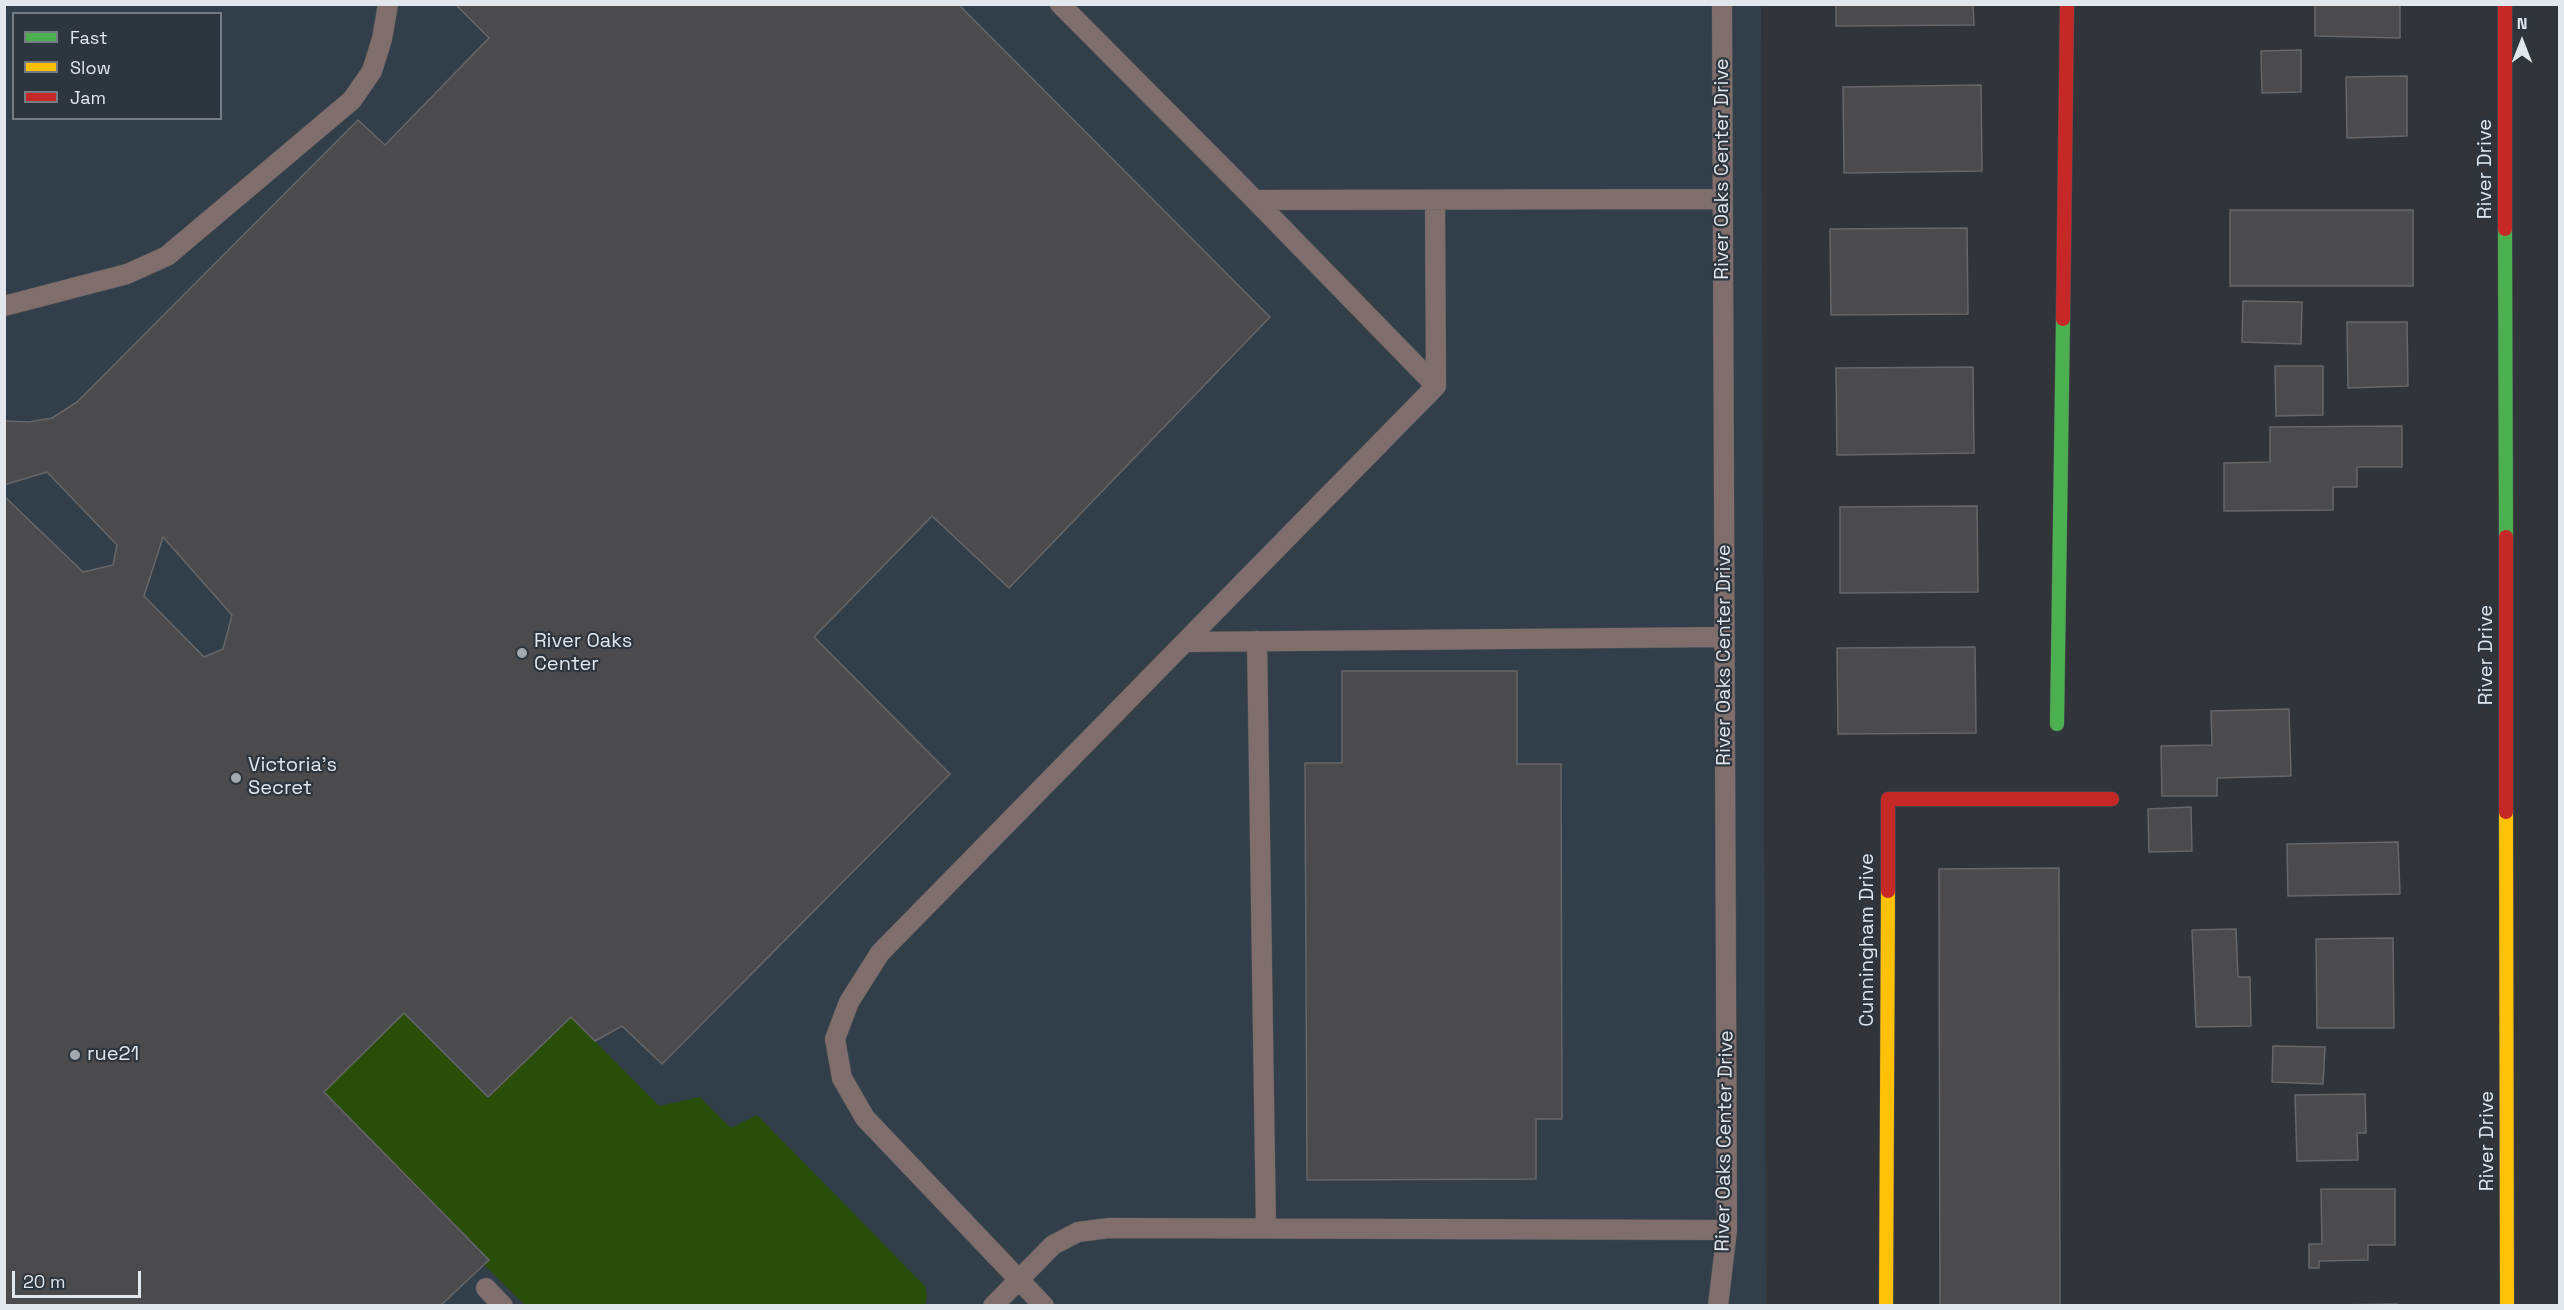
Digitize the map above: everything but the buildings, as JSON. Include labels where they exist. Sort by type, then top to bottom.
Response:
[{"type":"street","points":[[2057,724],[2067,4]]},
{"type":"street","name":"River Drive","points":[[2505,4],[2507,1305]]},
{"type":"street","name":"Cunningham Drive","points":[[1886,1305],[1888,799],[2112,799]]},
{"type":"lane","points":[[4,306],[127,274],[167,256],[352,100],[372,71],[382,39],[388,4]]},
{"type":"lane","points":[[1060,4],[1436,386]]},
{"type":"lane","name":"River Oaks Center Drive","points":[[1718,1305],[1727,1230],[1722,4]]},
{"type":"lane","points":[[1255,200],[1723,199]]},
{"type":"lane","points":[[1044,1305],[865,1118],[842,1078],[835,1039],[849,1002],[879,953],[1436,386],[1435,200]]},
{"type":"lane","points":[[1185,642],[1724,637]]},
{"type":"lane","points":[[1257,641],[1266,1228]]},
{"type":"lane","points":[[993,1305],[1053,1245],[1078,1232],[1109,1228],[1727,1230]]},
{"type":"lane","points":[[486,1288],[503,1305]]},
{"type":"shaded area","name":"River Oaks Center","points":[[5,5],[1761,5],[1766,1305],[5,1306]]},
{"type":"green space","points":[[404,1013],[488,1097],[571,1017],[659,1106],[700,1097],[731,1128],[757,1115],[925,1286],[927,1298],[925,1306],[525,1305],[484,1265],[489,1259],[324,1092]]},
{"type":"traffic: fast","points":[[2505,229],[2506,537]]},
{"type":"traffic: fast","points":[[2057,724],[2063,319]]},
{"type":"traffic: slow","points":[[2506,812],[2507,1306]]},
{"type":"traffic: slow","points":[[1886,1306],[1888,891]]},
{"type":"traffic: jam","points":[[2063,319],[2067,4]]},
{"type":"traffic: jam","points":[[2505,4],[2505,229]]},
{"type":"traffic: jam","points":[[2506,537],[2506,812]]},
{"type":"traffic: jam","points":[[1888,891],[1888,799],[2112,799]]},
{"type":"place","name":"River Oaks Center","points":[[522,653]]},
{"type":"place","name":"Victoria's Secret","points":[[236,778]]},
{"type":"place","name":"rue21","points":[[75,1055]]}]
